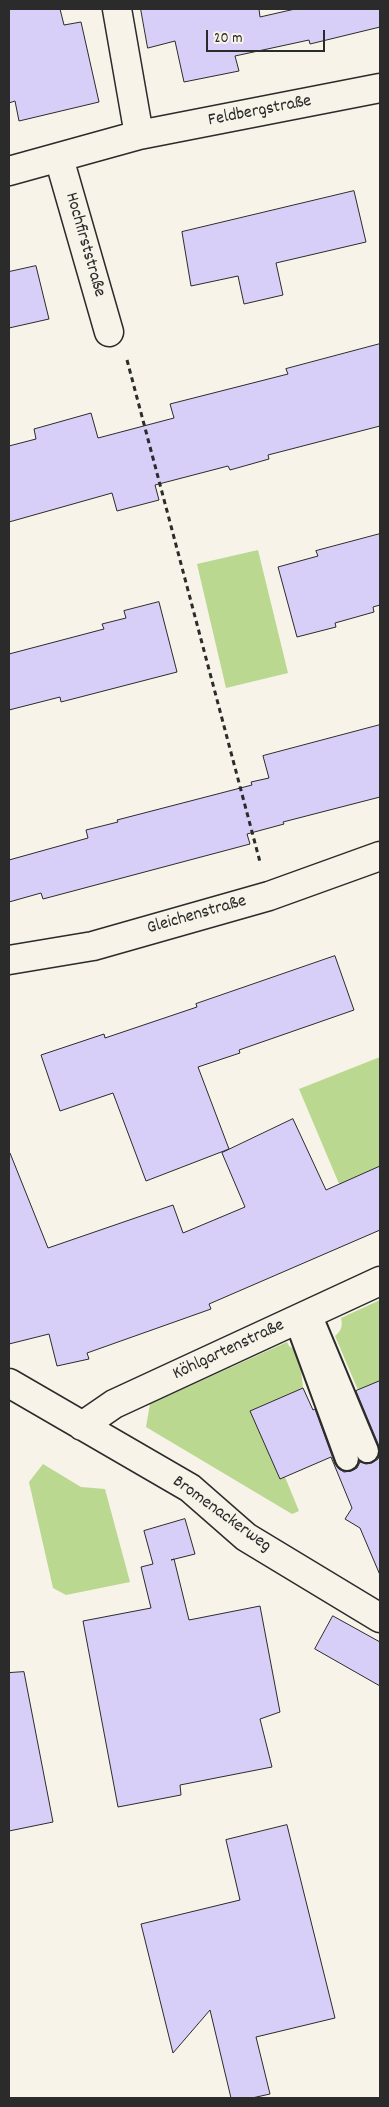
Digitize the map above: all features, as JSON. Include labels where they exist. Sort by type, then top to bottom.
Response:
[{"type":"street","points":[[117,9],[139,135]]},
{"type":"street","name":"Feldbergstraße","points":[[9,171],[139,135],[380,88]]},
{"type":"street","name":"Hochfirststraße","points":[[59,158],[109,332]]},
{"type":"street","name":"Gleichenstraße","points":[[9,960],[93,946],[269,896],[380,856]]},
{"type":"street","name":"Köhlgartenstraße","points":[[82,1426],[114,1404],[380,1282]]},
{"type":"street","name":"Bromenackerweg","points":[[9,1383],[190,1488],[246,1537],[380,1618]]},
{"type":"lane","points":[[303,1317],[357,1455]]},
{"type":"path","points":[[109,332],[123,342],[269,896]]},
{"type":"green space","points":[[258,550],[288,673],[226,688],[197,564]]},
{"type":"green space","points":[[380,1057],[380,1166],[355,1178],[348,1205],[299,1089]]},
{"type":"green space","points":[[380,1300],[380,1381],[358,1390],[335,1336],[341,1328],[341,1318]]},
{"type":"green space","points":[[287,1342],[289,1346],[299,1352],[303,1388],[250,1411],[280,1479],[285,1477],[299,1511],[292,1514],[146,1427],[150,1404]]},
{"type":"green space","points":[[43,1464],[81,1487],[105,1489],[130,1582],[66,1595],[53,1588],[29,1482]]},
{"type":"building","points":[[9,9],[60,9],[64,25],[81,22],[99,102],[19,121],[15,101],[9,103]]},
{"type":"building","points":[[141,9],[259,9],[260,17],[295,9],[380,9],[380,27],[310,44],[309,40],[235,56],[239,71],[184,82],[175,41],[148,48]]},
{"type":"building","points":[[354,191],[366,242],[276,263],[283,295],[244,304],[238,276],[191,286],[182,232]]},
{"type":"building","points":[[36,266],[49,319],[9,328],[9,272]]},
{"type":"building","points":[[380,344],[380,426],[268,455],[269,459],[230,470],[228,466],[155,485],[159,500],[117,511],[112,493],[9,522],[9,446],[36,439],[34,429],[91,413],[98,438],[174,418],[170,404],[288,374],[286,369]]},
{"type":"building","points":[[380,534],[380,605],[373,607],[374,612],[335,623],[336,627],[297,637],[278,567],[318,556],[316,551]]},
{"type":"building","points":[[159,602],[177,672],[61,702],[60,697],[9,710],[9,654],[104,629],[102,624],[126,618],[124,611]]},
{"type":"building","points":[[380,725],[380,797],[283,822],[284,824],[247,834],[250,844],[43,899],[41,893],[9,902],[9,860],[88,838],[86,830],[118,822],[117,820],[252,785],[251,782],[269,778],[263,756]]},
{"type":"building","points":[[335,956],[354,1010],[239,1050],[240,1053],[198,1067],[229,1149],[146,1181],[113,1093],[60,1111],[41,1055],[104,1034],[105,1038],[197,1007],[196,1004]]},
{"type":"building","points":[[293,1119],[326,1190],[380,1166],[380,1230],[209,1304],[211,1309],[87,1353],[89,1359],[57,1366],[49,1334],[9,1344],[9,1153],[48,1248],[173,1205],[183,1233],[245,1207],[222,1153]]},
{"type":"building","points":[[380,1381],[380,1453],[379,1446],[356,1391]]},
{"type":"building","points":[[303,1388],[313,1410],[315,1409],[335,1464],[339,1469],[344,1472],[351,1471],[357,1468],[360,1462],[372,1463],[378,1459],[380,1453],[380,1575],[360,1528],[345,1519],[352,1508],[331,1457],[280,1479],[250,1411]]},
{"type":"building","points":[[185,1519],[195,1554],[174,1559],[189,1620],[260,1606],[280,1712],[260,1719],[272,1767],[180,1785],[181,1795],[118,1807],[83,1621],[151,1608],[141,1567],[153,1564],[144,1531]]},
{"type":"building","points":[[333,1616],[380,1642],[380,1686],[315,1649]]},
{"type":"building","points":[[24,1672],[53,1822],[9,1831],[9,1673]]},
{"type":"building","points":[[287,1825],[335,2018],[256,2037],[270,2094],[252,2098],[231,2098],[210,2010],[173,2053],[141,1924],[240,1900],[226,1840]]}]
